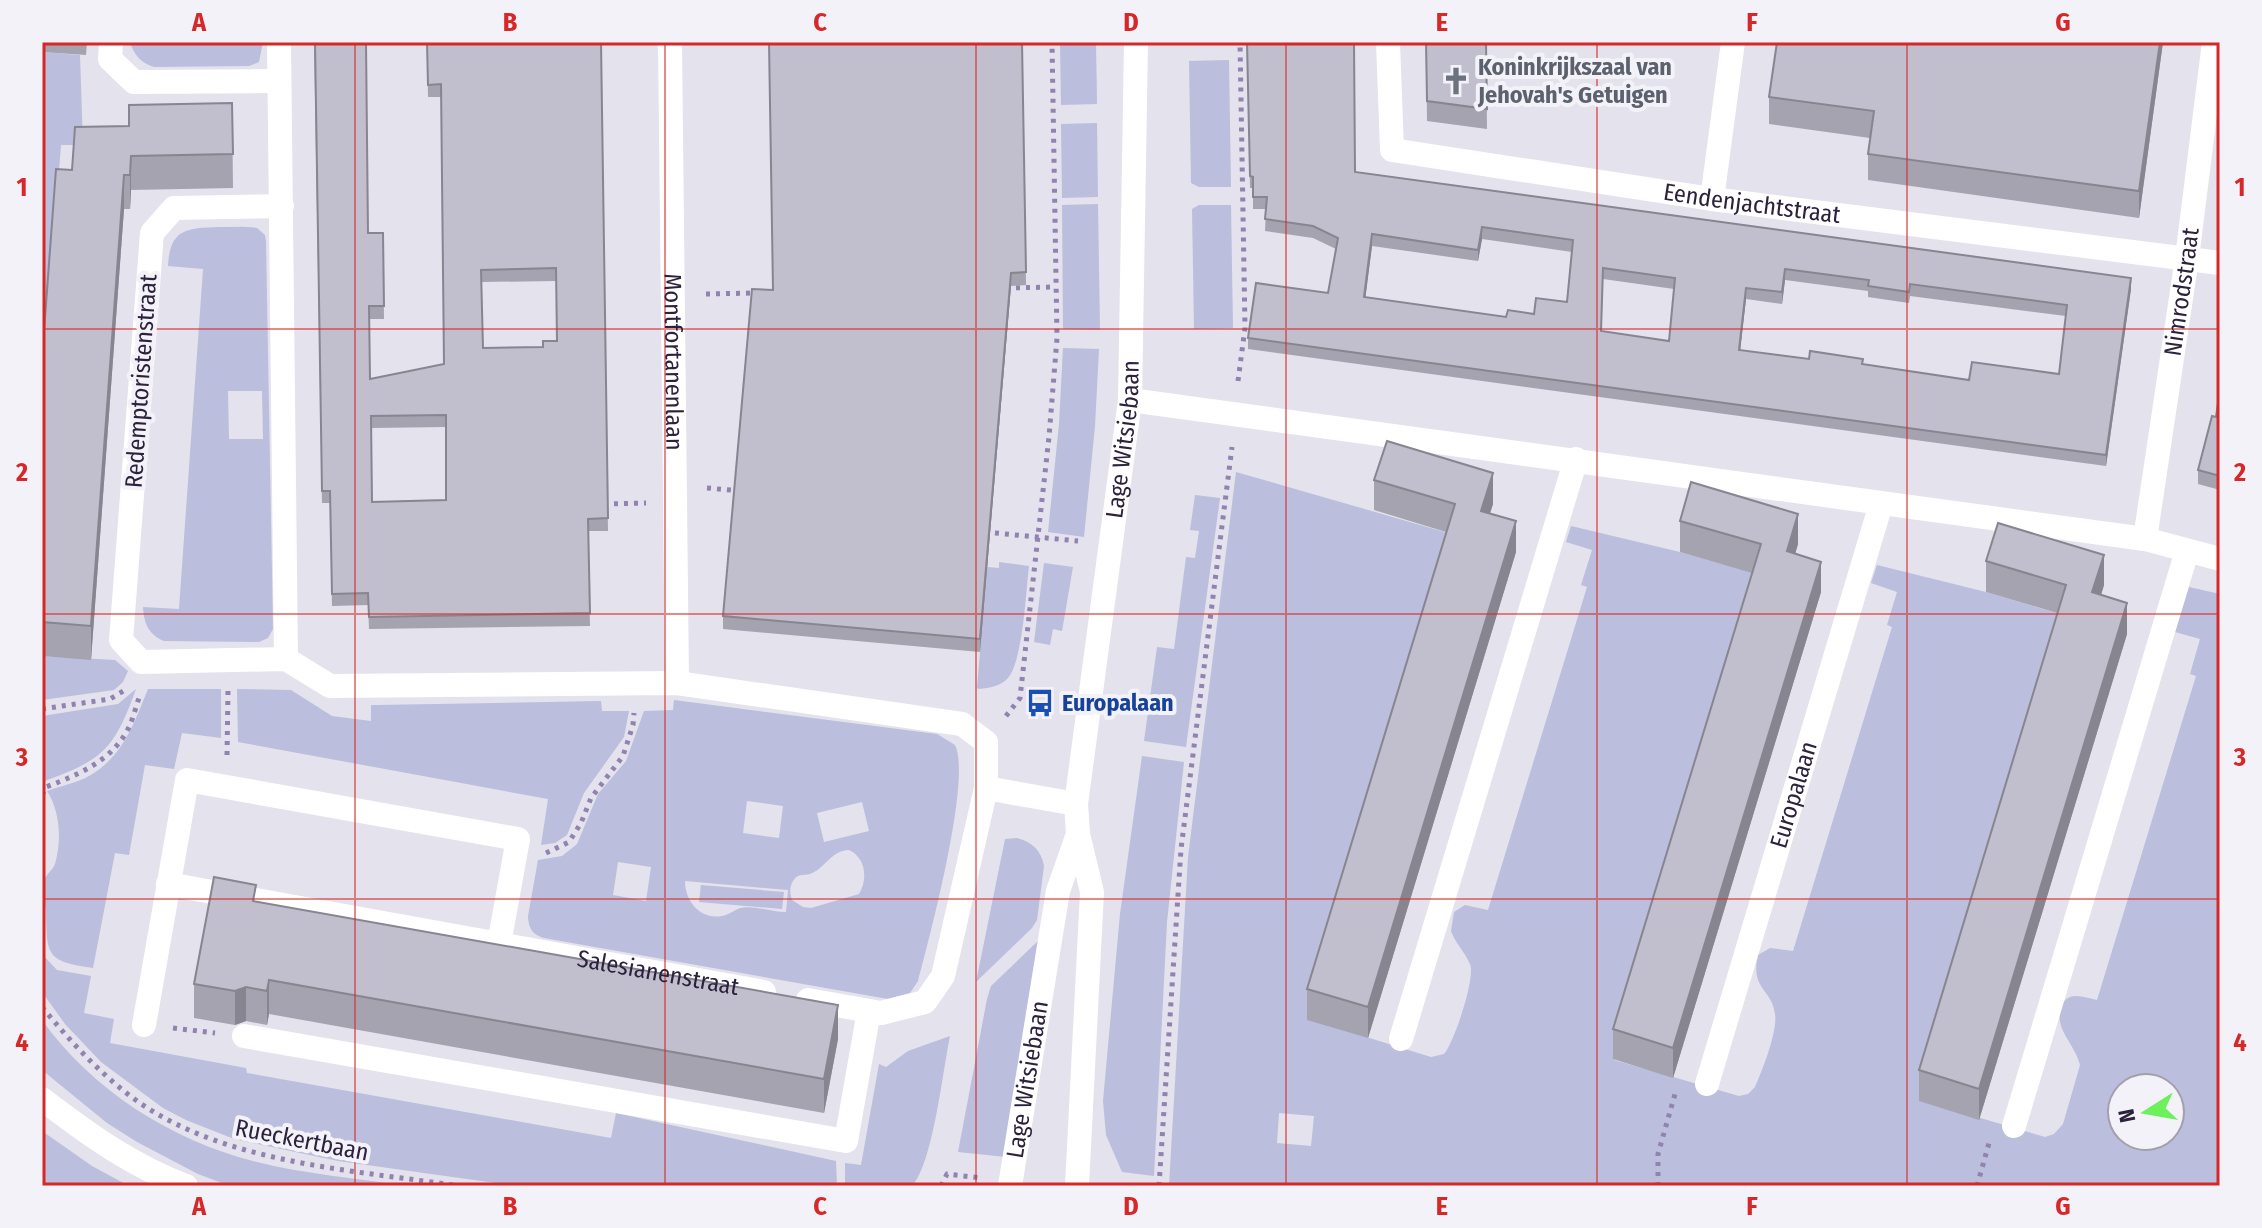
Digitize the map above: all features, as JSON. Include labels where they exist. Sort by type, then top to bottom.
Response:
[{"type":"street","points":[[111,42],[110,59],[134,82],[279,81]]},
{"type":"street","points":[[279,42],[286,659]]},
{"type":"street","name":"Montfortanenlaan","points":[[670,42],[677,683]]},
{"type":"street","name":"Lage Witsiebaan","points":[[1077,1186],[1092,892],[1078,834],[1076,804],[1130,400],[1136,42]]},
{"type":"street","name":"Eendenjachtstraat","points":[[1388,42],[1392,150],[1712,199],[2220,263]]},
{"type":"street","points":[[1712,199],[1733,42]]},
{"type":"street","name":"Nimrodstraat","points":[[2145,539],[2187,258],[2214,42]]},
{"type":"street","name":"Redemptoristenstraat","points":[[141,662],[121,640],[152,233],[174,208],[282,206]]},
{"type":"street","points":[[1130,400],[2145,539],[2220,559]]},
{"type":"street","points":[[1401,1039],[1576,459]]},
{"type":"street","name":"Europalaan","points":[[1707,1084],[1881,504]]},
{"type":"street","points":[[2014,1126],[2187,551]]},
{"type":"street","points":[[141,662],[286,659],[330,686],[677,683],[962,724],[986,742]]},
{"type":"street","name":"Salesianenstraat","points":[[168,884],[881,1013],[925,1002],[943,976],[986,788],[986,742]]},
{"type":"street","points":[[144,1025],[187,780],[518,839],[499,944]]},
{"type":"street","points":[[986,788],[1076,804]]},
{"type":"street","name":"Lage Witsiebaan","points":[[1010,1186],[1058,891],[1078,834]]},
{"type":"street","points":[[244,1036],[846,1141],[869,1011]]},
{"type":"street","points":[[42,1099],[110,1150],[153,1174],[186,1186]]},
{"type":"path","points":[[986,742],[1020,698],[1039,537],[1057,338],[1052,42]]},
{"type":"path","points":[[1159,1186],[1181,849],[1228,491],[1245,328],[1240,42]]},
{"type":"path","points":[[994,288],[1056,287]]},
{"type":"path","points":[[673,295],[767,293]]},
{"type":"path","points":[[595,504],[675,494],[751,492]]},
{"type":"path","points":[[978,531],[1111,544]]},
{"type":"path","points":[[222,786],[229,741],[228,660]]},
{"type":"path","points":[[42,709],[110,699],[132,684],[141,662]]},
{"type":"path","points":[[42,795],[46,787],[85,772],[107,755],[127,731],[140,694],[141,662]]},
{"type":"path","points":[[516,850],[540,854],[552,852],[569,842],[591,798],[623,756],[633,725],[635,684]]},
{"type":"path","name":"Rueckertbaan","points":[[42,1007],[79,1052],[110,1081],[140,1103],[181,1126],[254,1153],[459,1186]]},
{"type":"path","points":[[144,1025],[244,1036]]},
{"type":"path","points":[[1658,1186],[1658,1154],[1670,1105],[1682,1079],[1707,1084]]},
{"type":"shaded area","points":[[130,42],[263,42],[259,62],[249,66],[154,67],[139,58]]},
{"type":"shaded area","points":[[1060,42],[1096,42],[1097,104],[1061,105]]},
{"type":"shaded area","points":[[42,52],[80,55],[83,145],[61,145],[42,392]]},
{"type":"shaded area","points":[[1229,60],[1231,187],[1199,187],[1191,183],[1189,61]]},
{"type":"shaded area","points":[[1097,123],[1098,197],[1062,198],[1061,124]]},
{"type":"shaded area","points":[[1098,204],[1100,330],[1063,329],[1062,205]]},
{"type":"shaded area","points":[[1199,205],[1231,205],[1233,328],[1194,329],[1192,209]]},
{"type":"shaded area","points":[[207,227],[257,228],[265,235],[266,241],[273,629],[268,638],[259,642],[164,641],[148,627],[143,607],[179,609],[203,269],[168,266],[169,254],[176,238],[189,230]],"holes":[[[228,391],[262,391],[263,439],[229,439]]]},
{"type":"shaded area","points":[[1063,348],[1099,349],[1084,537],[1048,532]]},
{"type":"shaded area","points":[[1236,472],[1455,535],[1308,1019],[1431,1057],[1444,1054],[1448,1048],[1470,982],[1470,964],[1451,931],[1454,912],[1465,905],[1488,910],[1587,587],[1581,585],[1592,550],[1566,542],[1571,526],[1761,575],[1614,1060],[1739,1096],[1748,1094],[1755,1087],[1772,1040],[1775,1021],[1773,1005],[1757,975],[1758,955],[1770,948],[1793,951],[1892,627],[1887,625],[1897,592],[1871,583],[1877,565],[2066,616],[1919,1100],[2045,1137],[2054,1134],[2063,1124],[2080,1065],[2062,1028],[2062,1005],[2073,996],[2097,1000],[2196,676],[2190,674],[2200,639],[2175,632],[2189,587],[2220,594],[2220,1186],[1169,1186],[1188,857]],"holes":[[[1279,1113],[1314,1116],[1311,1146],[1277,1143]]]},
{"type":"shaded area","points":[[1195,495],[1220,498],[1186,747],[1144,741],[1157,647],[1174,649],[1186,557],[1195,558],[1199,531],[1190,530]]},
{"type":"shaded area","points":[[999,562],[1029,566],[1020,641],[1008,678],[998,685],[979,689],[987,567],[999,568]]},
{"type":"shaded area","points":[[1044,563],[1073,567],[1062,631],[1053,629],[1050,645],[1034,642]]},
{"type":"shaded area","points":[[42,656],[115,660],[128,671],[123,682],[114,690],[42,700]]},
{"type":"shaded area","points":[[136,689],[121,726],[104,750],[79,767],[42,782],[42,716],[118,704]]},
{"type":"shaded area","points":[[148,689],[221,689],[221,738],[182,733],[174,769],[145,765],[129,855],[115,853],[93,968],[66,962],[52,954],[47,938],[44,883],[55,864],[59,836],[55,807],[47,791],[84,778],[111,759],[126,738]]},
{"type":"shaded area","points":[[237,689],[291,690],[332,716],[371,721],[371,705],[601,701],[602,711],[629,711],[624,737],[584,793],[567,835],[555,843],[541,845],[548,799],[238,742]]},
{"type":"shaded area","points":[[674,700],[937,734],[955,745],[959,763],[954,823],[918,981],[910,993],[888,999],[544,938],[532,930],[528,916],[538,860],[562,856],[577,844],[598,794],[626,761],[644,711],[673,710]],"holes":[[[747,801],[783,806],[779,838],[743,833]],[[862,802],[869,831],[824,842],[817,813]],[[849,850],[862,863],[864,876],[859,894],[811,908],[792,900],[790,888],[795,878],[810,874]],[[618,862],[651,867],[646,901],[613,895]],[[685,881],[788,890],[786,912],[745,907],[714,916],[695,908]]]},
{"type":"shaded area","points":[[1142,756],[1184,762],[1167,922],[1154,1176],[1122,1172],[1106,1135],[1103,1101],[1120,914]]},
{"type":"shaded area","points":[[1017,838],[1035,848],[1044,866],[1037,920],[976,982],[1005,839]]},
{"type":"shaded area","points":[[701,885],[784,892],[782,909],[699,902]]},
{"type":"shaded area","points":[[1038,941],[1006,1157],[958,1152],[991,986]]},
{"type":"shaded area","points":[[42,954],[57,970],[91,976],[84,1013],[114,1019],[110,1043],[246,1068],[247,1073],[611,1138],[616,1113],[836,1161],[837,1186],[517,1186],[338,1161],[234,1139],[163,1108],[101,1062],[65,1024],[42,992]]},
{"type":"shaded area","points":[[42,1020],[62,1045],[109,1090],[163,1126],[192,1140],[253,1161],[310,1173],[406,1186],[230,1186],[198,1174],[107,1123],[42,1070]]},
{"type":"shaded area","points":[[950,1036],[926,1158],[912,1186],[845,1186],[845,1163],[861,1165],[879,1064],[886,1067],[908,1051]]},
{"type":"shaded area","points":[[42,1131],[92,1166],[129,1186],[42,1186]]},
{"type":"building","points":[[315,42],[366,42],[368,233],[383,233],[384,306],[369,306],[370,379],[444,364],[441,84],[428,85],[427,42],[601,42],[608,518],[588,519],[590,613],[369,617],[368,593],[332,594],[330,491],[322,491]],"holes":[[[556,268],[557,341],[543,341],[543,347],[483,348],[481,270]],[[446,415],[446,500],[372,502],[371,416]]]},
{"type":"building","points":[[769,42],[1022,42],[1026,272],[1011,273],[980,639],[723,616],[752,289],[773,290]]},
{"type":"building","points":[[1247,42],[1354,42],[1355,172],[2131,278],[2106,455],[1248,338],[1256,283],[1328,293],[1338,238],[1313,226],[1265,219],[1267,197],[1253,197],[1253,177],[1250,176]],"holes":[[[1482,227],[1573,240],[1567,302],[1536,298],[1534,314],[1508,310],[1506,317],[1364,297],[1372,234],[1478,250]],[[1603,268],[1675,278],[1669,341],[1601,331]],[[1785,269],[1869,280],[1868,286],[1909,292],[1910,284],[2067,305],[2059,374],[1972,362],[1969,380],[1862,364],[1863,359],[1810,351],[1809,359],[1739,350],[1746,288],[1782,292]]]},
{"type":"building","name":"Koninkrijkszaal van Jehovah's Getuigen","points":[[1426,42],[1486,42],[1487,109],[1427,101]]},
{"type":"building","points":[[1777,42],[2160,42],[2139,191],[1868,154],[1874,111],[1769,97]]},
{"type":"building","points":[[232,103],[233,154],[131,156],[130,175],[124,175],[91,626],[42,622],[42,358],[56,169],[72,170],[75,127],[129,126],[129,105]]},
{"type":"building","points":[[2220,403],[2220,476],[2198,470]]},
{"type":"building","points":[[1387,441],[1493,473],[1481,511],[1516,521],[1368,1007],[1307,989],[1455,504],[1374,480]]},
{"type":"building","points":[[1691,482],[1798,514],[1787,551],[1821,562],[1673,1048],[1613,1029],[1761,544],[1680,521]]},
{"type":"building","points":[[1998,523],[2104,555],[2092,592],[2127,603],[1979,1089],[1919,1070],[2066,585],[1986,561]]},
{"type":"building","points":[[214,877],[256,885],[253,901],[838,1005],[824,1079],[269,980],[267,991],[246,987],[235,991],[194,984]]},
{"type":"place","name":"Koninkrijkszaal van Jehovah's Getuigen","points":[[1456,81]]},
{"type":"place","name":"Europalaan","points":[[1040,703]]}]
